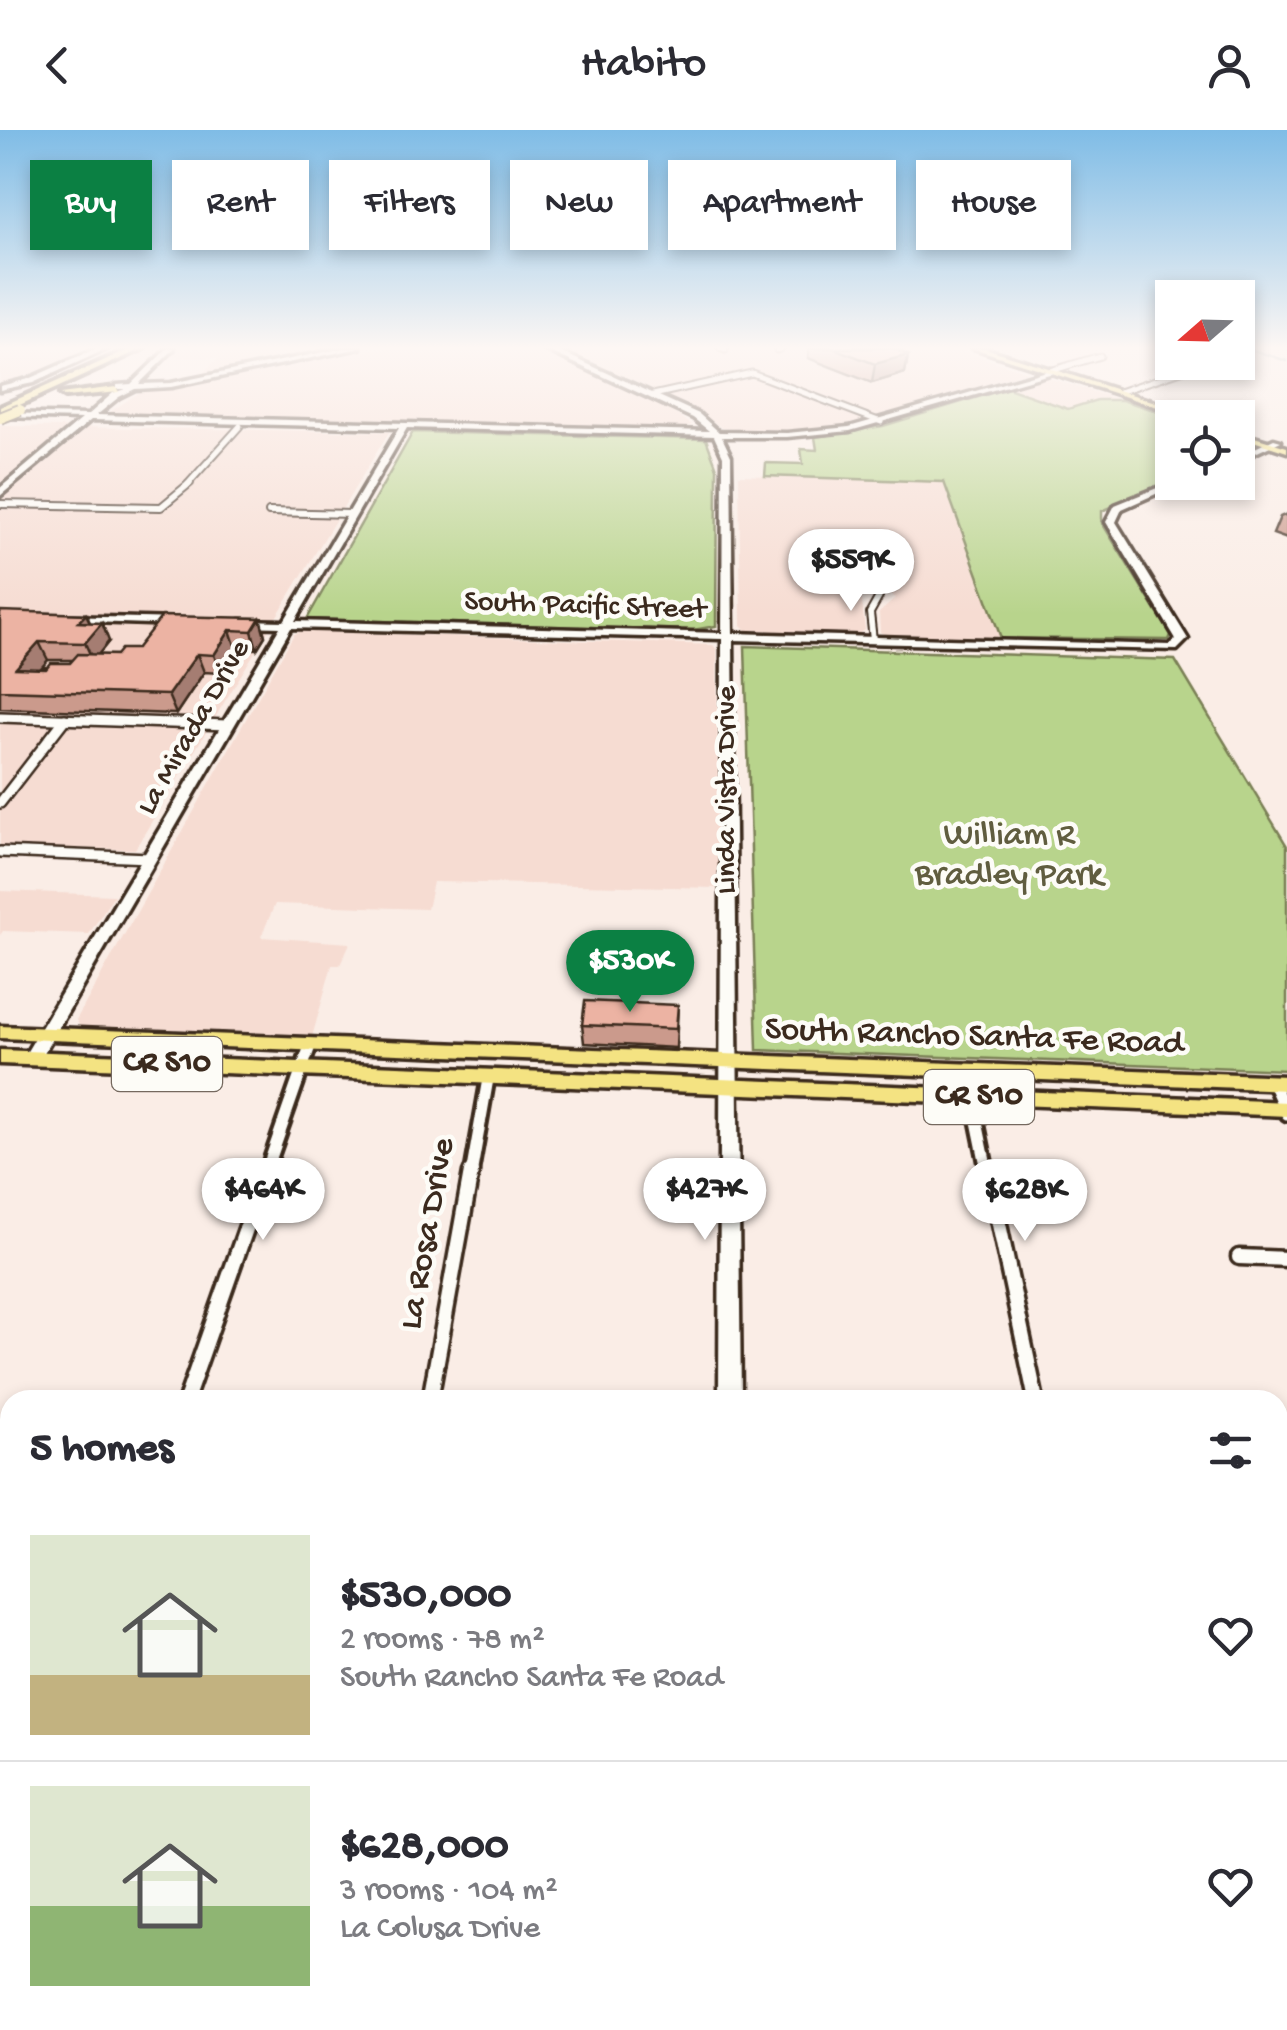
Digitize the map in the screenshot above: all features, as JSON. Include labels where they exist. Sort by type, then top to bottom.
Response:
[{"type":"main road","points":[[0,493],[67,437]]},
{"type":"main road","name":"La Mirada Drive","points":[[32,1058],[397,437]]},
{"type":"main road","name":"Linda Vista Drive","points":[[718,437],[727,456],[730,1390]]},
{"type":"main road","points":[[1255,437],[1280,445]]},
{"type":"main road","points":[[1255,453],[1280,445]]},
{"type":"main road","name":"South Pacific Street","points":[[223,623],[1166,648],[1181,645],[1182,639],[1110,522],[1118,508],[1155,492]]},
{"type":"main road","points":[[46,618],[186,622]]},
{"type":"main road","name":"South Rancho Santa Fe Road","points":[[0,1032],[1280,1083]]},
{"type":"main road","name":"South Rancho Santa Fe Road","points":[[0,1057],[1286,1111]]},
{"type":"street","points":[[0,504],[162,507],[194,479],[231,437]]},
{"type":"street","points":[[269,512],[352,514]]},
{"type":"street","points":[[873,640],[870,613],[878,597]]},
{"type":"street","points":[[0,718],[228,725]]},
{"type":"street","points":[[0,803],[65,719]]},
{"type":"street","points":[[0,852],[150,858]]},
{"type":"street","points":[[189,1390],[310,1046]]},
{"type":"street","name":"La Rosa Drive","points":[[432,1390],[488,1078]]},
{"type":"street","points":[[1280,1083],[1286,1111]]},
{"type":"street","points":[[972,1097],[1034,1390]]},
{"type":"street","points":[[1239,1257],[1287,1258]]},
{"type":"shaded area","points":[[0,437],[386,437],[135,849],[0,848]]},
{"type":"shaded area","points":[[739,475],[945,482],[1003,638],[885,635],[880,632],[879,613],[896,598],[878,588],[861,592],[865,630],[857,634],[746,630],[741,625]]},
{"type":"shaded area","points":[[302,631],[713,645],[717,650],[718,888],[433,882],[427,909],[275,904],[261,937],[350,943],[340,965],[332,965],[312,1037],[82,1030],[76,1020],[294,634]]},
{"type":"shaded area","points":[[0,891],[114,895],[89,934],[3,931],[0,935]]},
{"type":"green space","points":[[410,437],[706,439],[717,468],[716,626],[693,630],[307,619]]},
{"type":"green space","points":[[817,437],[1155,437],[1155,488],[1102,511],[1102,523],[1171,635],[1169,640],[1001,638],[944,482],[765,476],[766,463],[803,464],[801,449],[817,450]]},
{"type":"green space","name":"William R Bradley Park","points":[[745,646],[1175,660],[1287,846],[1287,1070],[757,1050]]},
{"type":"building","points":[[0,611],[86,614],[78,622],[102,623],[85,643],[39,642],[16,668],[46,669],[51,663],[70,663],[78,654],[116,655],[121,649],[136,649],[162,616],[260,618],[252,631],[230,630],[214,655],[197,654],[168,695],[0,690]]},
{"type":"building","points":[[585,1001],[678,1005],[676,1029],[582,1025]]}]
